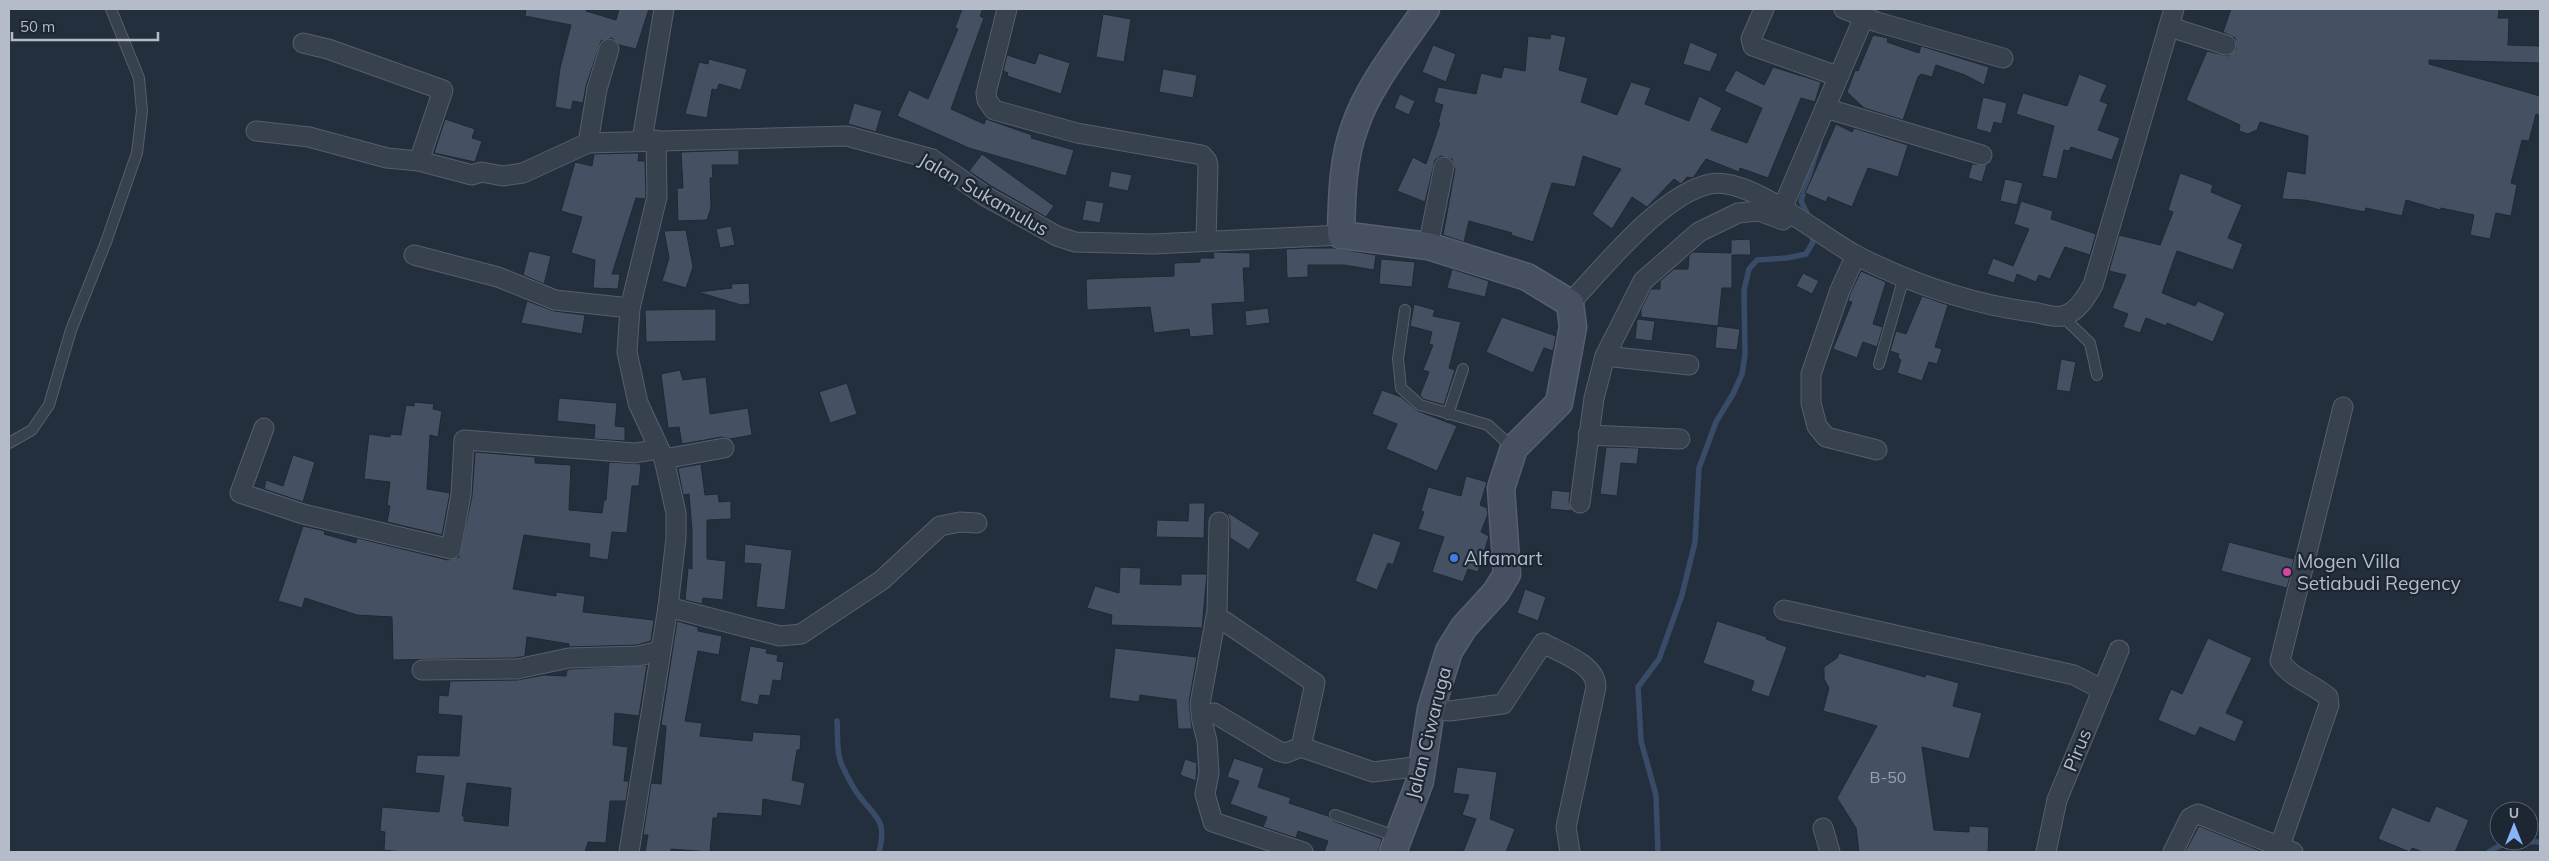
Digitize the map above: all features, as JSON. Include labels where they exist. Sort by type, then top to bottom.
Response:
[{"type":"street","points":[[628,852],[668,607],[676,538],[676,513],[661,454],[634,389],[627,352],[630,308],[657,197],[649,140],[664,9]]},
{"type":"street","points":[[1007,9],[986,93],[990,106],[994,110],[1077,133],[1202,155],[1207,161],[1208,166],[1206,241]]},
{"type":"street","points":[[1426,9],[1379,79],[1355,126],[1342,185],[1341,235],[1428,246],[1527,277],[1570,303],[1646,224],[1673,202],[1698,189],[1717,184],[1742,187],[1804,222],[1856,255],[1949,296],[1994,306],[2062,316],[2076,309],[2093,285],[2172,18],[2226,45]]},
{"type":"street","points":[[1764,9],[1751,39],[1753,46],[1838,76]]},
{"type":"street","points":[[1844,9],[1869,15],[2003,58]]},
{"type":"street","points":[[1782,209],[1838,76],[1869,15]]},
{"type":"street","points":[[303,43],[328,49],[443,90],[419,160]]},
{"type":"street","points":[[256,131],[309,138],[387,158],[419,160],[472,175],[481,172],[503,176],[524,173],[588,143],[597,89],[609,49]]},
{"type":"street","points":[[1825,108],[1982,155]]},
{"type":"street","name":"Jalan Sukamulus","points":[[588,143],[847,136],[932,159],[985,196],[1057,236],[1075,242],[1153,244],[1341,235]]},
{"type":"street","points":[[1428,246],[1444,167]]},
{"type":"street","points":[[1580,503],[1594,398],[1605,356],[1643,280],[1699,232],[1738,213],[1759,212],[1778,220],[1804,222]]},
{"type":"street","points":[[414,255],[498,277],[555,300],[630,308]]},
{"type":"street","points":[[1856,255],[1840,290],[1811,374],[1811,403],[1817,426],[1826,437],[1877,450]]},
{"type":"street","name":"Jalan Ciwaruga","points":[[1396,845],[1420,781],[1431,710],[1449,651],[1464,627],[1496,592],[1507,574],[1501,488],[1514,448],[1559,402],[1573,327],[1570,303]]},
{"type":"street","points":[[1605,356],[1689,365]]},
{"type":"street","points":[[2173,852],[2190,818],[2198,814],[2286,849],[2329,705],[2328,697],[2319,689],[2288,672],[2280,661],[2343,407]]},
{"type":"street","points":[[264,428],[240,493],[303,514],[451,549],[460,494],[464,440],[661,454],[724,448]]},
{"type":"street","points":[[1588,435],[1680,439]]},
{"type":"street","points":[[668,607],[780,636],[801,634],[882,580],[940,526],[960,522],[977,523]]},
{"type":"street","points":[[1219,522],[1217,610],[1200,704],[1207,741],[1209,773],[1205,794],[1213,822],[1303,852]]},
{"type":"street","points":[[1784,610],[2074,675],[2101,689]]},
{"type":"street","points":[[1224,621],[1315,682],[1301,748]]},
{"type":"street","points":[[1431,710],[1450,711],[1503,704],[1543,643],[1590,670],[1596,678],[1596,687],[1566,827],[1570,852]]},
{"type":"street","name":"Pirus","points":[[2046,852],[2057,800],[2101,689],[2119,650]]},
{"type":"street","points":[[422,670],[517,669],[569,658],[638,656],[660,651]]},
{"type":"street","points":[[1214,713],[1278,751],[1286,753],[1301,748],[1373,772],[1422,766]]},
{"type":"street","points":[[1823,828],[1830,852]]},
{"type":"lane","points":[[9,442],[32,430],[49,405],[71,330],[106,242],[137,153],[142,110],[139,78],[110,9]]},
{"type":"lane","points":[[1879,364],[1904,277]]},
{"type":"lane","points":[[1404,310],[1398,359],[1401,388],[1420,405],[1488,425],[1514,448]]},
{"type":"lane","points":[[2062,316],[2090,343],[2097,375]]},
{"type":"lane","points":[[1448,414],[1457,392],[1463,369]]},
{"type":"lane","points":[[1336,815],[1396,845]]},
{"type":"building","points":[[526,9],[586,9],[586,11],[616,20],[619,9],[649,9],[636,49],[619,45],[612,38],[601,41],[586,86],[583,103],[573,101],[571,110],[555,107],[560,68],[571,25],[525,16]]},
{"type":"building","points":[[962,9],[983,9],[980,16],[984,18],[951,109],[984,124],[986,119],[1032,135],[1031,138],[1074,150],[1066,176],[969,148],[897,116],[909,90],[928,99],[958,29],[955,28]]},
{"type":"building","points":[[2231,9],[2499,9],[2498,18],[2509,18],[2508,45],[2540,46],[2540,63],[2429,60],[2429,64],[2540,96],[2540,116],[2536,114],[2529,141],[2522,140],[2511,183],[2517,185],[2511,216],[2496,213],[2490,239],[2470,235],[2474,215],[2441,208],[2440,210],[2406,200],[2402,216],[2366,208],[2365,212],[2304,200],[2282,199],[2287,171],[2305,174],[2308,136],[2260,122],[2257,130],[2248,134],[2239,131],[2240,125],[2186,100],[2207,51],[2228,56],[2236,49],[2235,38],[2223,32]]},
{"type":"building","points":[[1103,14],[1131,19],[1124,62],[1096,57]]},
{"type":"building","points":[[1551,34],[1566,37],[1559,70],[1588,78],[1581,102],[1617,115],[1631,82],[1651,88],[1645,104],[1689,121],[1699,96],[1722,108],[1711,130],[1747,143],[1762,108],[1724,91],[1736,70],[1764,85],[1773,67],[1821,82],[1815,102],[1801,98],[1768,178],[1740,168],[1739,172],[1706,159],[1693,178],[1687,177],[1681,184],[1674,179],[1647,207],[1632,197],[1612,229],[1592,214],[1621,169],[1583,156],[1575,187],[1552,183],[1533,242],[1511,235],[1512,233],[1469,221],[1464,242],[1443,235],[1455,169],[1452,159],[1441,156],[1435,160],[1425,202],[1397,191],[1413,157],[1426,164],[1440,123],[1438,123],[1443,105],[1434,102],[1438,87],[1476,94],[1481,73],[1501,78],[1504,67],[1525,71],[1528,36],[1550,39]]},
{"type":"building","points":[[1873,35],[1888,38],[1887,42],[1919,53],[1921,46],[1989,67],[1984,85],[1965,75],[1936,65],[1932,77],[1921,74],[1918,77],[1903,120],[1864,108],[1847,92],[1855,70],[1858,71]]},
{"type":"building","points":[[1690,42],[1718,54],[1710,72],[1683,64]]},
{"type":"building","points":[[1433,45],[1456,54],[1446,82],[1422,72]]},
{"type":"building","points":[[1039,53],[1070,63],[1061,94],[1007,76],[1008,73],[1003,71],[1007,55],[1035,64]]},
{"type":"building","points":[[709,59],[747,69],[741,90],[719,84],[717,90],[712,89],[707,118],[685,114],[699,62],[708,64]]},
{"type":"building","points":[[1163,69],[1197,75],[1193,98],[1159,92]]},
{"type":"building","points":[[2079,74],[2107,85],[2100,101],[2108,104],[2098,130],[2120,138],[2112,160],[2071,147],[2069,151],[2064,150],[2057,179],[2042,176],[2054,126],[2016,114],[2023,93],[2067,106]]},
{"type":"building","points":[[1400,94],[1415,101],[1409,115],[1394,108]]},
{"type":"building","points":[[1983,97],[2007,103],[2002,124],[1994,122],[1991,133],[1976,129]]},
{"type":"building","points":[[854,103],[882,111],[876,132],[848,124]]},
{"type":"building","points":[[445,119],[475,129],[472,138],[482,141],[475,162],[434,153]]},
{"type":"building","points":[[1836,124],[1852,132],[1854,128],[1908,145],[1898,177],[1868,168],[1852,207],[1828,197],[1826,202],[1805,193]]},
{"type":"building","points":[[739,150],[739,165],[712,165],[713,178],[710,178],[711,208],[707,220],[678,221],[677,188],[683,188],[681,152]]},
{"type":"building","points":[[639,153],[638,161],[645,161],[646,196],[645,199],[636,198],[612,274],[620,274],[618,289],[593,288],[595,260],[571,253],[582,217],[561,211],[575,162],[592,166],[594,154]]},
{"type":"building","points":[[982,154],[1054,206],[1046,217],[991,186],[969,171]]},
{"type":"building","points":[[1972,164],[1987,165],[1982,182],[1968,178]]},
{"type":"building","points":[[1111,171],[1132,175],[1128,191],[1108,187]]},
{"type":"building","points":[[2180,173],[2213,185],[2211,192],[2242,205],[2228,238],[2243,244],[2233,270],[2177,251],[2162,293],[2195,306],[2198,301],[2225,313],[2213,342],[2167,323],[2166,326],[2146,318],[2140,333],[2123,327],[2128,314],[2112,308],[2126,275],[2109,271],[2119,235],[2160,245],[2173,212],[2168,210]]},
{"type":"building","points":[[2005,179],[2023,183],[2017,205],[2000,201]]},
{"type":"building","points":[[1086,200],[1104,203],[1100,223],[1082,220]]},
{"type":"building","points":[[2021,201],[2053,211],[2051,219],[2096,234],[2090,255],[2065,247],[2050,279],[2039,275],[2036,282],[2017,274],[2014,283],[1987,274],[1993,258],[2013,266],[2029,229],[2014,224]]},
{"type":"building","points":[[731,226],[735,245],[720,248],[716,229]]},
{"type":"building","points":[[686,230],[693,267],[686,288],[662,281],[669,258],[664,231]]},
{"type":"building","points":[[1750,239],[1751,255],[1732,255],[1732,288],[1722,288],[1718,326],[1641,317],[1641,309],[1651,289],[1660,289],[1660,281],[1674,269],[1688,269],[1689,256],[1693,252],[1731,253],[1731,240]]},
{"type":"building","points":[[1334,248],[1376,255],[1374,270],[1344,265],[1308,265],[1308,277],[1287,278],[1286,249]]},
{"type":"building","points":[[529,251],[551,256],[544,284],[523,275]]},
{"type":"building","points":[[1213,252],[1250,253],[1250,268],[1243,268],[1245,302],[1212,304],[1214,335],[1190,337],[1189,329],[1154,333],[1150,307],[1087,310],[1086,279],[1174,276],[1174,263],[1200,262],[1200,258],[1214,258]]},
{"type":"building","points":[[1381,259],[1415,262],[1412,287],[1379,284]]},
{"type":"building","points":[[1452,269],[1489,281],[1485,297],[1447,288]]},
{"type":"building","points":[[1861,271],[1886,282],[1873,324],[1883,327],[1877,347],[1863,342],[1857,358],[1833,349],[1852,302],[1848,301],[1850,294]]},
{"type":"building","points":[[1803,273],[1819,281],[1812,294],[1796,286]]},
{"type":"building","points":[[749,283],[750,304],[741,305],[698,292],[732,288],[731,284]]},
{"type":"building","points":[[1922,296],[1948,305],[1935,347],[1942,349],[1937,364],[1929,362],[1922,381],[1897,373],[1901,360],[1898,358],[1899,354],[1890,351],[1896,331],[1906,334]]},
{"type":"building","points":[[527,301],[554,311],[585,315],[582,334],[521,323]]},
{"type":"building","points":[[1414,304],[1435,310],[1433,316],[1461,322],[1449,368],[1455,370],[1444,405],[1423,399],[1420,395],[1429,372],[1423,370],[1433,345],[1429,344],[1432,332],[1410,326]]},
{"type":"building","points":[[1268,308],[1270,323],[1246,326],[1245,311]]},
{"type":"building","points":[[716,309],[716,341],[646,342],[645,310]]},
{"type":"building","points":[[1502,317],[1556,336],[1553,351],[1544,348],[1533,373],[1486,352]]},
{"type":"building","points":[[1637,319],[1655,321],[1652,341],[1635,339]]},
{"type":"building","points":[[1717,326],[1740,329],[1737,350],[1715,348]]},
{"type":"building","points":[[2061,359],[2076,362],[2070,392],[2056,390]]},
{"type":"building","points":[[680,370],[683,380],[706,377],[710,414],[748,408],[752,435],[730,439],[722,437],[682,444],[679,427],[668,428],[661,374]]},
{"type":"building","points":[[847,383],[857,414],[830,423],[819,392]]},
{"type":"building","points":[[1382,390],[1401,397],[1418,411],[1457,426],[1437,471],[1386,449],[1397,424],[1372,414]]},
{"type":"building","points":[[559,398],[617,403],[615,426],[625,427],[625,441],[594,439],[595,425],[557,421]]},
{"type":"building","points":[[414,402],[434,404],[433,409],[442,411],[438,437],[430,435],[427,489],[450,493],[442,535],[387,522],[390,506],[387,505],[390,482],[364,479],[369,434],[390,437],[390,434],[401,435],[406,405],[414,406]]},
{"type":"building","points":[[1606,447],[1639,448],[1637,464],[1621,463],[1617,496],[1600,494]]},
{"type":"building","points":[[475,452],[535,457],[535,463],[571,465],[569,510],[602,513],[604,500],[606,500],[609,462],[641,464],[639,486],[632,486],[627,533],[612,532],[608,560],[589,557],[590,544],[524,535],[513,589],[556,596],[556,592],[585,596],[583,612],[654,620],[651,641],[637,645],[569,647],[569,644],[527,637],[525,656],[516,658],[393,660],[392,617],[357,615],[305,598],[302,608],[278,601],[303,526],[325,531],[324,534],[356,543],[357,538],[448,560],[459,557],[472,496]]},
{"type":"building","points":[[293,455],[315,462],[303,502],[264,489],[266,480],[283,486]]},
{"type":"building","points":[[701,464],[705,495],[718,494],[719,502],[731,501],[731,519],[707,520],[707,559],[726,561],[723,600],[703,598],[702,604],[685,600],[688,568],[692,569],[692,530],[689,494],[683,495],[678,468]]},
{"type":"building","points":[[1466,476],[1487,482],[1480,505],[1487,508],[1488,514],[1481,532],[1489,536],[1478,572],[1468,569],[1463,582],[1432,572],[1444,537],[1418,529],[1424,512],[1421,511],[1428,487],[1461,496]]},
{"type":"building","points":[[1552,490],[1570,492],[1569,502],[1572,511],[1550,509]]},
{"type":"building","points":[[1189,503],[1205,503],[1204,538],[1156,537],[1157,520],[1188,521]]},
{"type":"building","points":[[1227,512],[1260,533],[1249,550],[1230,538],[1230,522]]},
{"type":"building","points":[[1373,533],[1401,542],[1393,565],[1388,563],[1377,590],[1355,581]]},
{"type":"building","points":[[2229,542],[2294,559],[2287,588],[2221,571]]},
{"type":"building","points":[[745,544],[792,550],[785,610],[756,607],[761,564],[744,563]]},
{"type":"building","points":[[1120,567],[1141,568],[1140,584],[1181,585],[1181,574],[1207,574],[1202,628],[1111,625],[1112,615],[1087,608],[1095,586],[1119,593]]},
{"type":"building","points":[[1525,589],[1546,597],[1538,621],[1517,613]]},
{"type":"building","points":[[677,621],[698,627],[698,631],[722,636],[719,655],[698,651],[685,721],[702,723],[700,736],[752,741],[753,732],[801,735],[800,750],[797,750],[792,780],[805,783],[801,806],[763,799],[762,816],[718,813],[717,818],[713,818],[710,852],[671,849],[671,852],[645,852],[648,835],[643,835],[651,783],[661,784],[666,726],[661,725]]},
{"type":"building","points":[[1717,621],[1767,637],[1766,639],[1787,647],[1769,697],[1751,691],[1754,681],[1703,663]]},
{"type":"building","points":[[2208,638],[2252,658],[2226,713],[2244,721],[2235,742],[2200,727],[2195,736],[2158,720],[2171,689],[2182,694]]},
{"type":"building","points":[[750,646],[767,649],[766,653],[778,655],[777,661],[784,662],[781,681],[773,680],[770,696],[760,695],[758,705],[740,701]]},
{"type":"building","points":[[1115,648],[1197,657],[1189,702],[1192,729],[1178,729],[1176,700],[1140,695],[1139,702],[1109,698]]},
{"type":"building","points":[[1839,653],[1925,677],[1926,674],[1959,683],[1953,706],[1982,713],[1969,759],[1922,747],[1934,830],[1969,832],[1969,826],[1989,827],[1988,852],[1859,852],[1856,828],[1837,798],[1877,726],[1823,711],[1829,688],[1824,679],[1824,667],[1837,658]]},
{"type":"building","points":[[647,665],[639,716],[615,713],[613,745],[628,747],[624,781],[629,781],[626,801],[610,801],[606,843],[588,842],[585,852],[401,852],[384,850],[385,832],[380,831],[382,807],[439,812],[444,776],[415,773],[417,755],[459,756],[462,716],[438,714],[439,695],[448,696],[450,681],[517,680],[544,675],[566,676],[567,670]],"holes":[[[467,783],[511,788],[508,826],[464,821],[464,816],[462,816]]]},
{"type":"building","points":[[1234,758],[1264,768],[1258,787],[1291,798],[1289,803],[1328,816],[1333,821],[1382,839],[1378,852],[1324,852],[1328,841],[1298,831],[1296,838],[1263,827],[1267,817],[1230,804],[1239,781],[1227,777]]},
{"type":"building","points":[[1185,759],[1197,763],[1196,781],[1180,775]]},
{"type":"building","points":[[1457,767],[1497,772],[1490,819],[1515,829],[1506,852],[1463,852],[1476,819],[1462,815],[1469,795],[1453,793]]},
{"type":"building","points":[[2436,806],[2469,820],[2455,852],[2423,852],[2412,848],[2410,852],[2378,839],[2392,807],[2429,822]]},
{"type":"building","points":[[2199,826],[2263,852],[2185,852]]},
{"type":"waterway","points":[[1809,217],[1801,201],[1819,144]]},
{"type":"waterway","points":[[1658,852],[1656,795],[1641,741],[1638,687],[1659,659],[1682,595],[1695,542],[1699,468],[1716,422],[1733,394],[1742,374],[1745,355],[1744,290],[1749,269],[1757,260],[1787,258],[1806,254],[1813,242],[1812,234]]},
{"type":"waterway","points":[[837,721],[838,748],[841,763],[860,797],[876,816],[881,826],[882,833],[879,852]]},
{"type":"waterway","points":[[2489,852],[2507,843],[2540,842]]},
{"type":"place","name":"Alfamart","points":[[1454,558]]},
{"type":"place","name":"Mogen Villa Setiabudi Regency","points":[[2287,572]]}]
